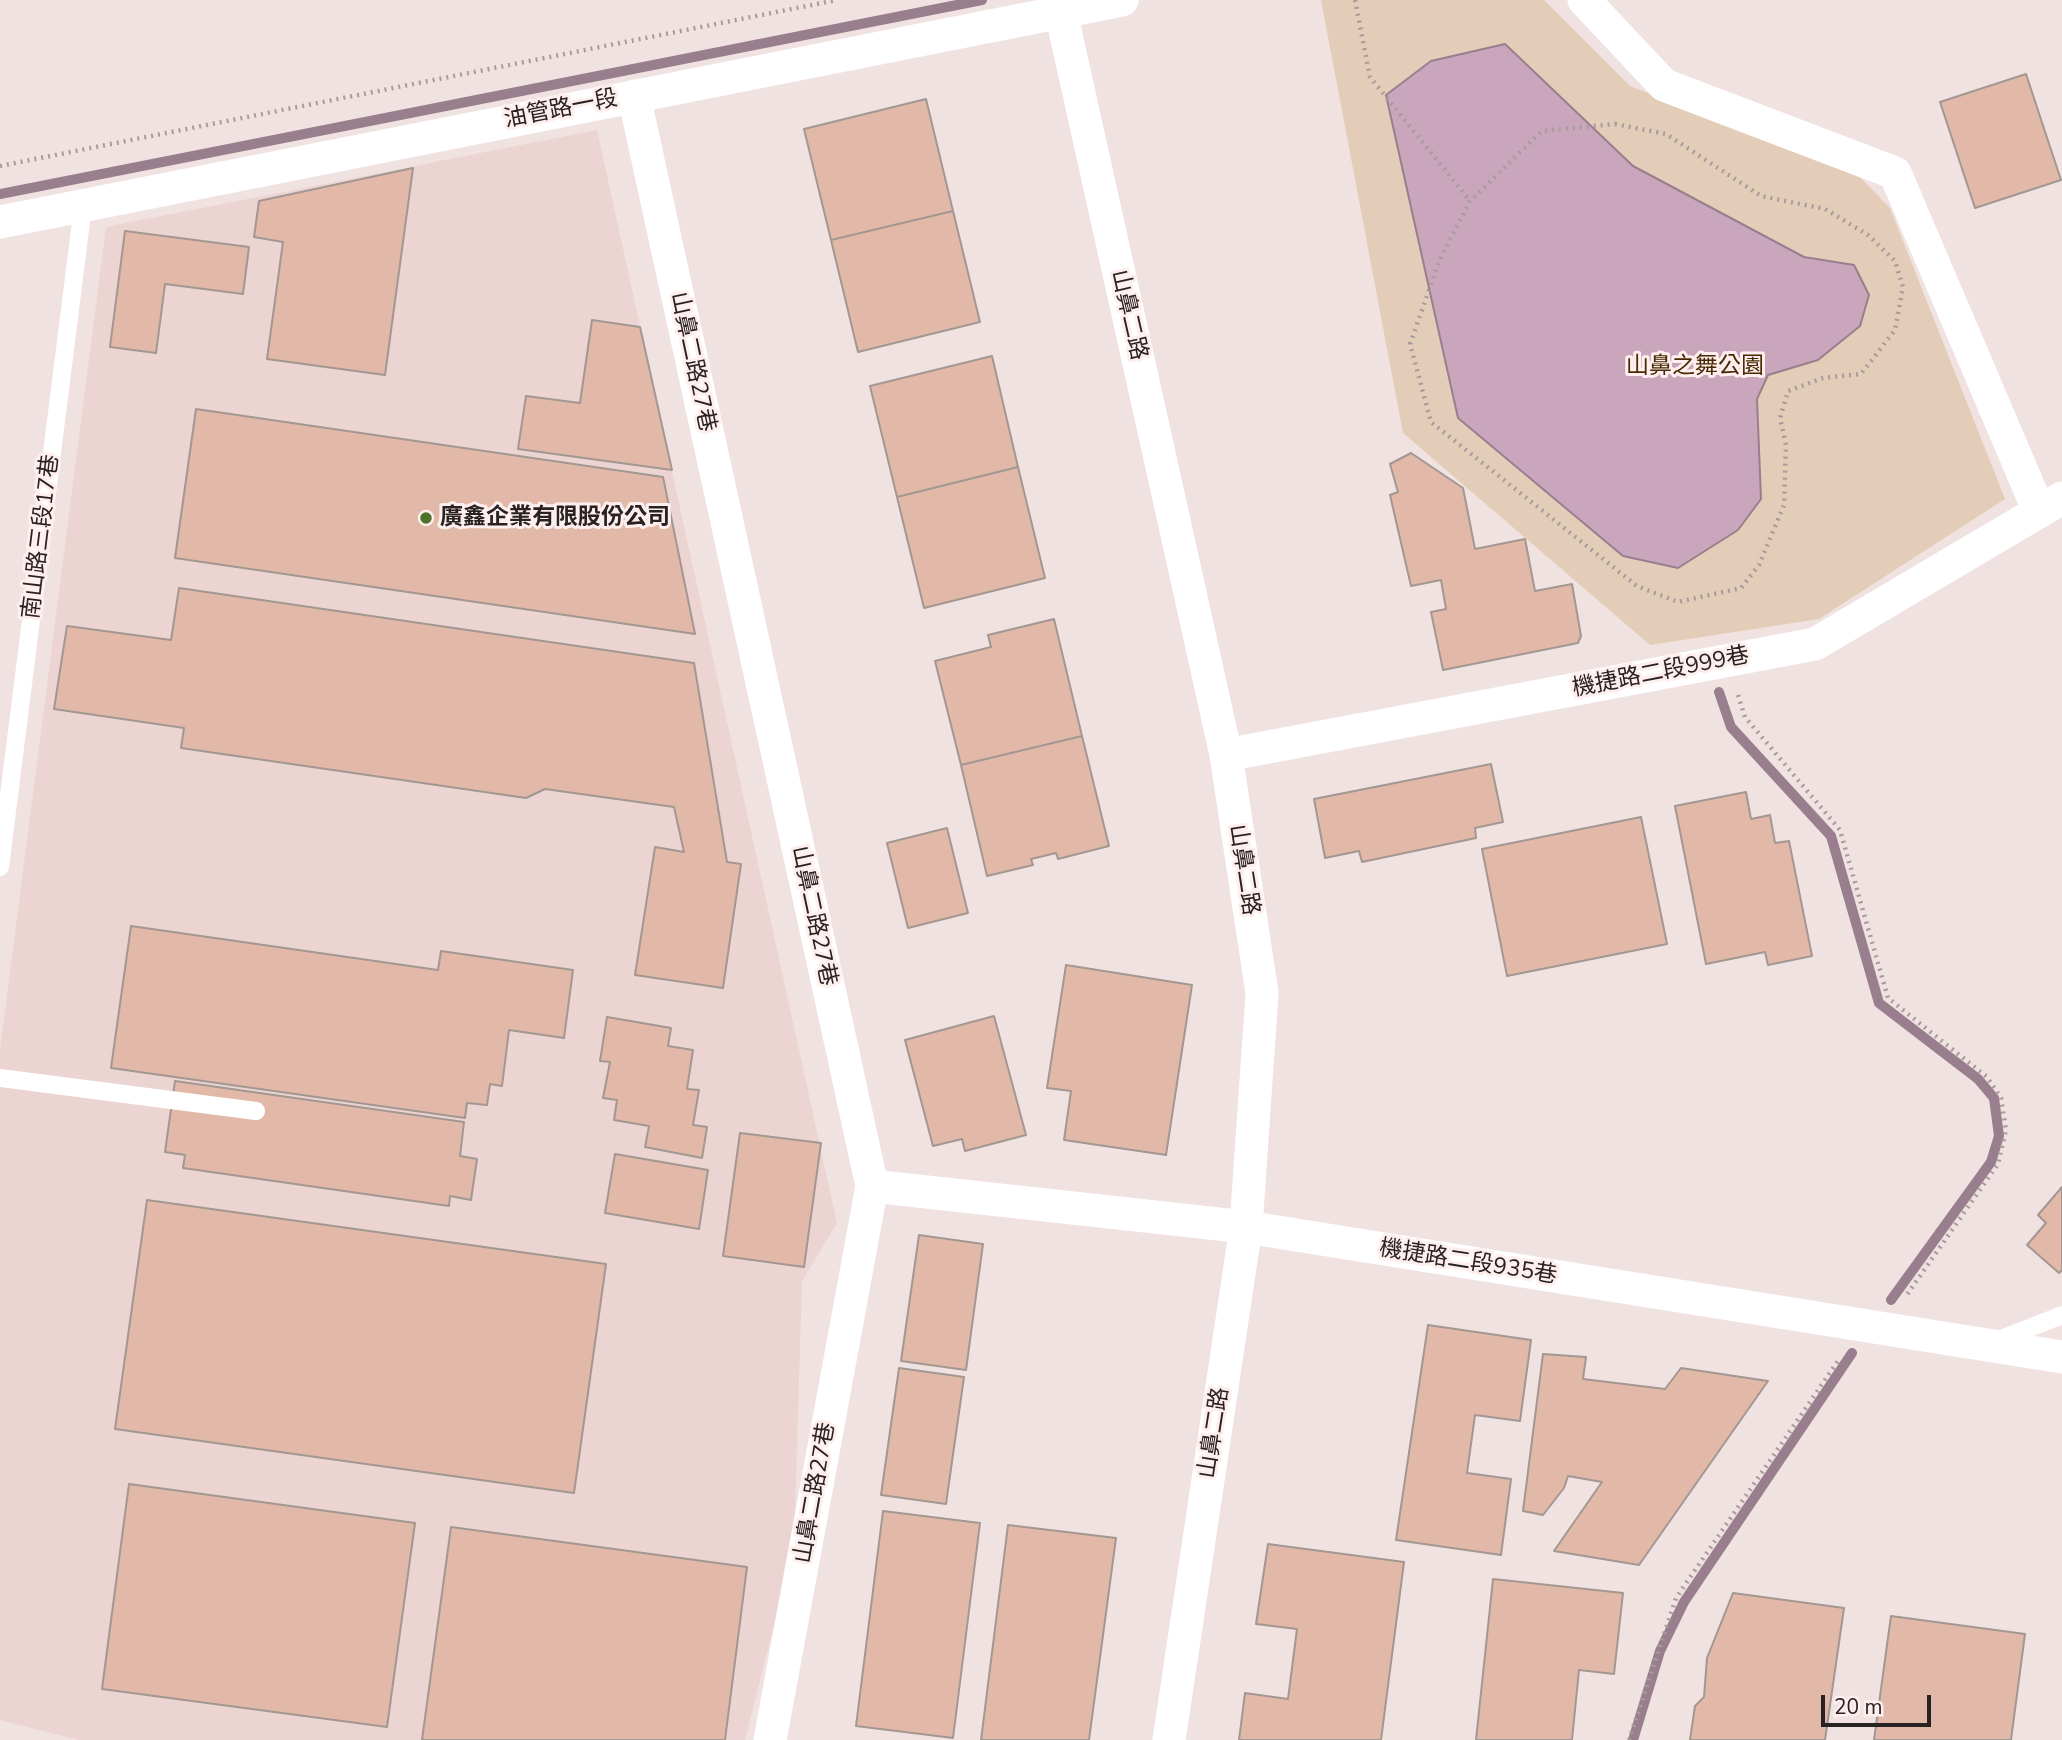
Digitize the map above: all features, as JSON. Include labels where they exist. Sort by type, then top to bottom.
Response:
[{"type":"street","name":"油管路一段","points":[[0,222],[1122,0]]},
{"type":"street","points":[[1584,0],[1664,85],[1895,173],[2051,505]]},
{"type":"street","name":"山鼻二路","points":[[1061,12],[1226,755],[1262,993],[1246,1227],[1169,1740]]},
{"type":"street","name":"山鼻二路27巷","points":[[634,96],[872,1186],[770,1740]]},
{"type":"street","name":"機捷路二段999巷","points":[[1226,755],[1815,644],[2051,505]]},
{"type":"street","name":"機捷路二段935巷","points":[[872,1186],[1246,1227],[2062,1357]]},
{"type":"lane","name":"南山路三段17巷","points":[[0,867],[83,206]]},
{"type":"lane","points":[[0,1078],[256,1111]]},
{"type":"lane","points":[[1986,1345],[2062,1315]]},
{"type":"path","points":[[0,166],[838,0]]},
{"type":"path","points":[[1355,0],[1370,77],[1470,201]]},
{"type":"path","points":[[1615,124],[1666,134],[1761,196],[1825,209],[1868,235],[1895,261],[1903,288],[1895,330],[1861,374],[1823,378],[1788,391],[1780,418],[1786,446],[1784,505],[1759,565],[1741,588],[1678,603],[1637,586],[1431,422],[1410,344],[1440,259],[1470,201],[1542,131],[1615,124]]},
{"type":"path","points":[[1629,1740],[1676,1598],[1872,1327],[1998,1164],[2006,1130],[2001,1098],[1987,1077],[1888,998],[1840,830],[1745,718],[1729,660]]},
{"type":"shaded area","points":[[1505,44],[1633,166],[1804,257],[1854,265],[1869,295],[1860,326],[1818,360],[1768,375],[1757,399],[1761,499],[1738,530],[1678,568],[1623,556],[1458,418],[1386,95],[1431,61]]},
{"type":"shaded area","points":[[597,130],[837,1223],[802,1281],[794,1545],[745,1740],[79,1740],[0,1720],[0,1050],[106,227]]},
{"type":"green space","name":"山鼻之舞公園","points":[[1321,0],[1544,0],[1630,86],[1854,171],[1890,208],[2005,499],[1819,619],[1650,645],[1403,433]]},
{"type":"building","points":[[2026,74],[2061,180],[1975,208],[1940,102]]},
{"type":"building","points":[[926,99],[953,211],[831,240],[804,129]]},
{"type":"building","points":[[413,168],[385,375],[267,359],[283,242],[254,237],[259,201]]},
{"type":"building","points":[[953,211],[980,322],[858,352],[831,240]]},
{"type":"building","points":[[125,231],[249,247],[243,294],[165,284],[156,353],[110,347]]},
{"type":"building","points":[[592,320],[640,327],[672,470],[518,449],[526,396],[580,403]]},
{"type":"building","points":[[992,356],[1018,467],[897,497],[870,386]]},
{"type":"building","name":"廣鑫企業有限股份公司","points":[[196,409],[663,477],[695,634],[175,558]]},
{"type":"building","points":[[1411,453],[1463,488],[1475,549],[1525,539],[1535,591],[1572,584],[1581,636],[1578,643],[1443,670],[1431,612],[1446,609],[1441,580],[1411,586],[1390,495],[1398,492],[1390,464]]},
{"type":"building","points":[[1018,467],[1045,578],[924,608],[897,497]]},
{"type":"building","points":[[179,588],[694,663],[727,862],[741,864],[723,988],[635,975],[655,847],[684,852],[674,807],[545,789],[526,798],[181,748],[184,728],[54,709],[67,626],[171,640]]},
{"type":"building","points":[[1054,619],[1082,736],[961,765],[935,661],[991,647],[988,635]]},
{"type":"building","points":[[1082,736],[1109,846],[1058,859],[1056,853],[1031,859],[1033,865],[987,876],[961,765]]},
{"type":"building","points":[[1491,764],[1503,822],[1475,828],[1476,838],[1362,862],[1359,851],[1325,858],[1314,799]]},
{"type":"building","points":[[1746,792],[1751,819],[1770,815],[1775,843],[1789,841],[1812,956],[1768,965],[1765,952],[1706,964],[1675,806]]},
{"type":"building","points":[[1641,817],[1667,944],[1507,976],[1482,849]]},
{"type":"building","points":[[947,828],[968,913],[908,928],[887,843]]},
{"type":"building","points":[[131,926],[438,970],[441,951],[573,970],[564,1038],[509,1030],[502,1086],[490,1084],[487,1105],[467,1103],[465,1118],[111,1068]]},
{"type":"building","points":[[1066,965],[1192,985],[1166,1155],[1064,1140],[1071,1091],[1047,1088]]},
{"type":"building","points":[[994,1016],[1026,1135],[965,1151],[962,1139],[933,1146],[905,1040]]},
{"type":"building","points":[[607,1017],[671,1028],[668,1046],[693,1050],[687,1089],[699,1090],[693,1125],[707,1127],[702,1158],[645,1147],[649,1126],[614,1120],[617,1100],[603,1098],[610,1062],[600,1061]]},
{"type":"building","points":[[175,1081],[464,1122],[460,1156],[477,1159],[471,1200],[450,1196],[449,1206],[183,1168],[185,1155],[165,1152]]},
{"type":"building","points":[[740,1133],[821,1143],[804,1267],[723,1256]]},
{"type":"building","points":[[615,1154],[708,1170],[699,1229],[605,1213]]},
{"type":"building","points":[[2062,1187],[2062,1270],[2059,1273],[2027,1245],[2046,1223],[2038,1215]]},
{"type":"building","points":[[147,1200],[606,1264],[574,1493],[115,1429]]},
{"type":"building","points":[[919,1235],[983,1244],[966,1370],[901,1361]]},
{"type":"building","points":[[1428,1325],[1531,1340],[1520,1421],[1475,1415],[1467,1473],[1511,1479],[1501,1555],[1396,1540]]},
{"type":"building","points":[[1543,1354],[1586,1357],[1583,1379],[1665,1389],[1681,1368],[1768,1381],[1639,1565],[1554,1551],[1602,1482],[1568,1476],[1564,1488],[1543,1515],[1523,1511]]},
{"type":"building","points":[[899,1368],[964,1377],[946,1504],[881,1495]]},
{"type":"building","points":[[129,1484],[415,1523],[387,1727],[102,1689]]},
{"type":"building","points":[[883,1511],[980,1523],[953,1738],[856,1726]]},
{"type":"building","points":[[1008,1525],[1116,1538],[1089,1740],[981,1740]]},
{"type":"building","points":[[451,1527],[747,1567],[725,1740],[422,1740]]},
{"type":"building","points":[[1268,1544],[1404,1562],[1381,1740],[1239,1740],[1245,1693],[1288,1699],[1297,1629],[1256,1624]]},
{"type":"building","points":[[1493,1579],[1623,1593],[1614,1674],[1579,1670],[1572,1740],[1476,1740]]},
{"type":"building","points":[[1733,1593],[1844,1608],[1825,1740],[1690,1740],[1695,1706],[1704,1697],[1707,1658]]},
{"type":"building","points":[[1891,1616],[2025,1634],[2011,1740],[1874,1740]]},
{"type":"waterway","points":[[0,194],[982,0]]},
{"type":"waterway","points":[[1719,692],[1731,727],[1831,836],[1879,1003],[1978,1079],[1994,1098],[1999,1136],[1991,1162],[1891,1300]]},
{"type":"waterway","points":[[1633,1740],[1660,1651],[1684,1602],[1852,1353]]},
{"type":"place","name":"廣鑫企業有限股份公司","points":[[426,518]]}]
